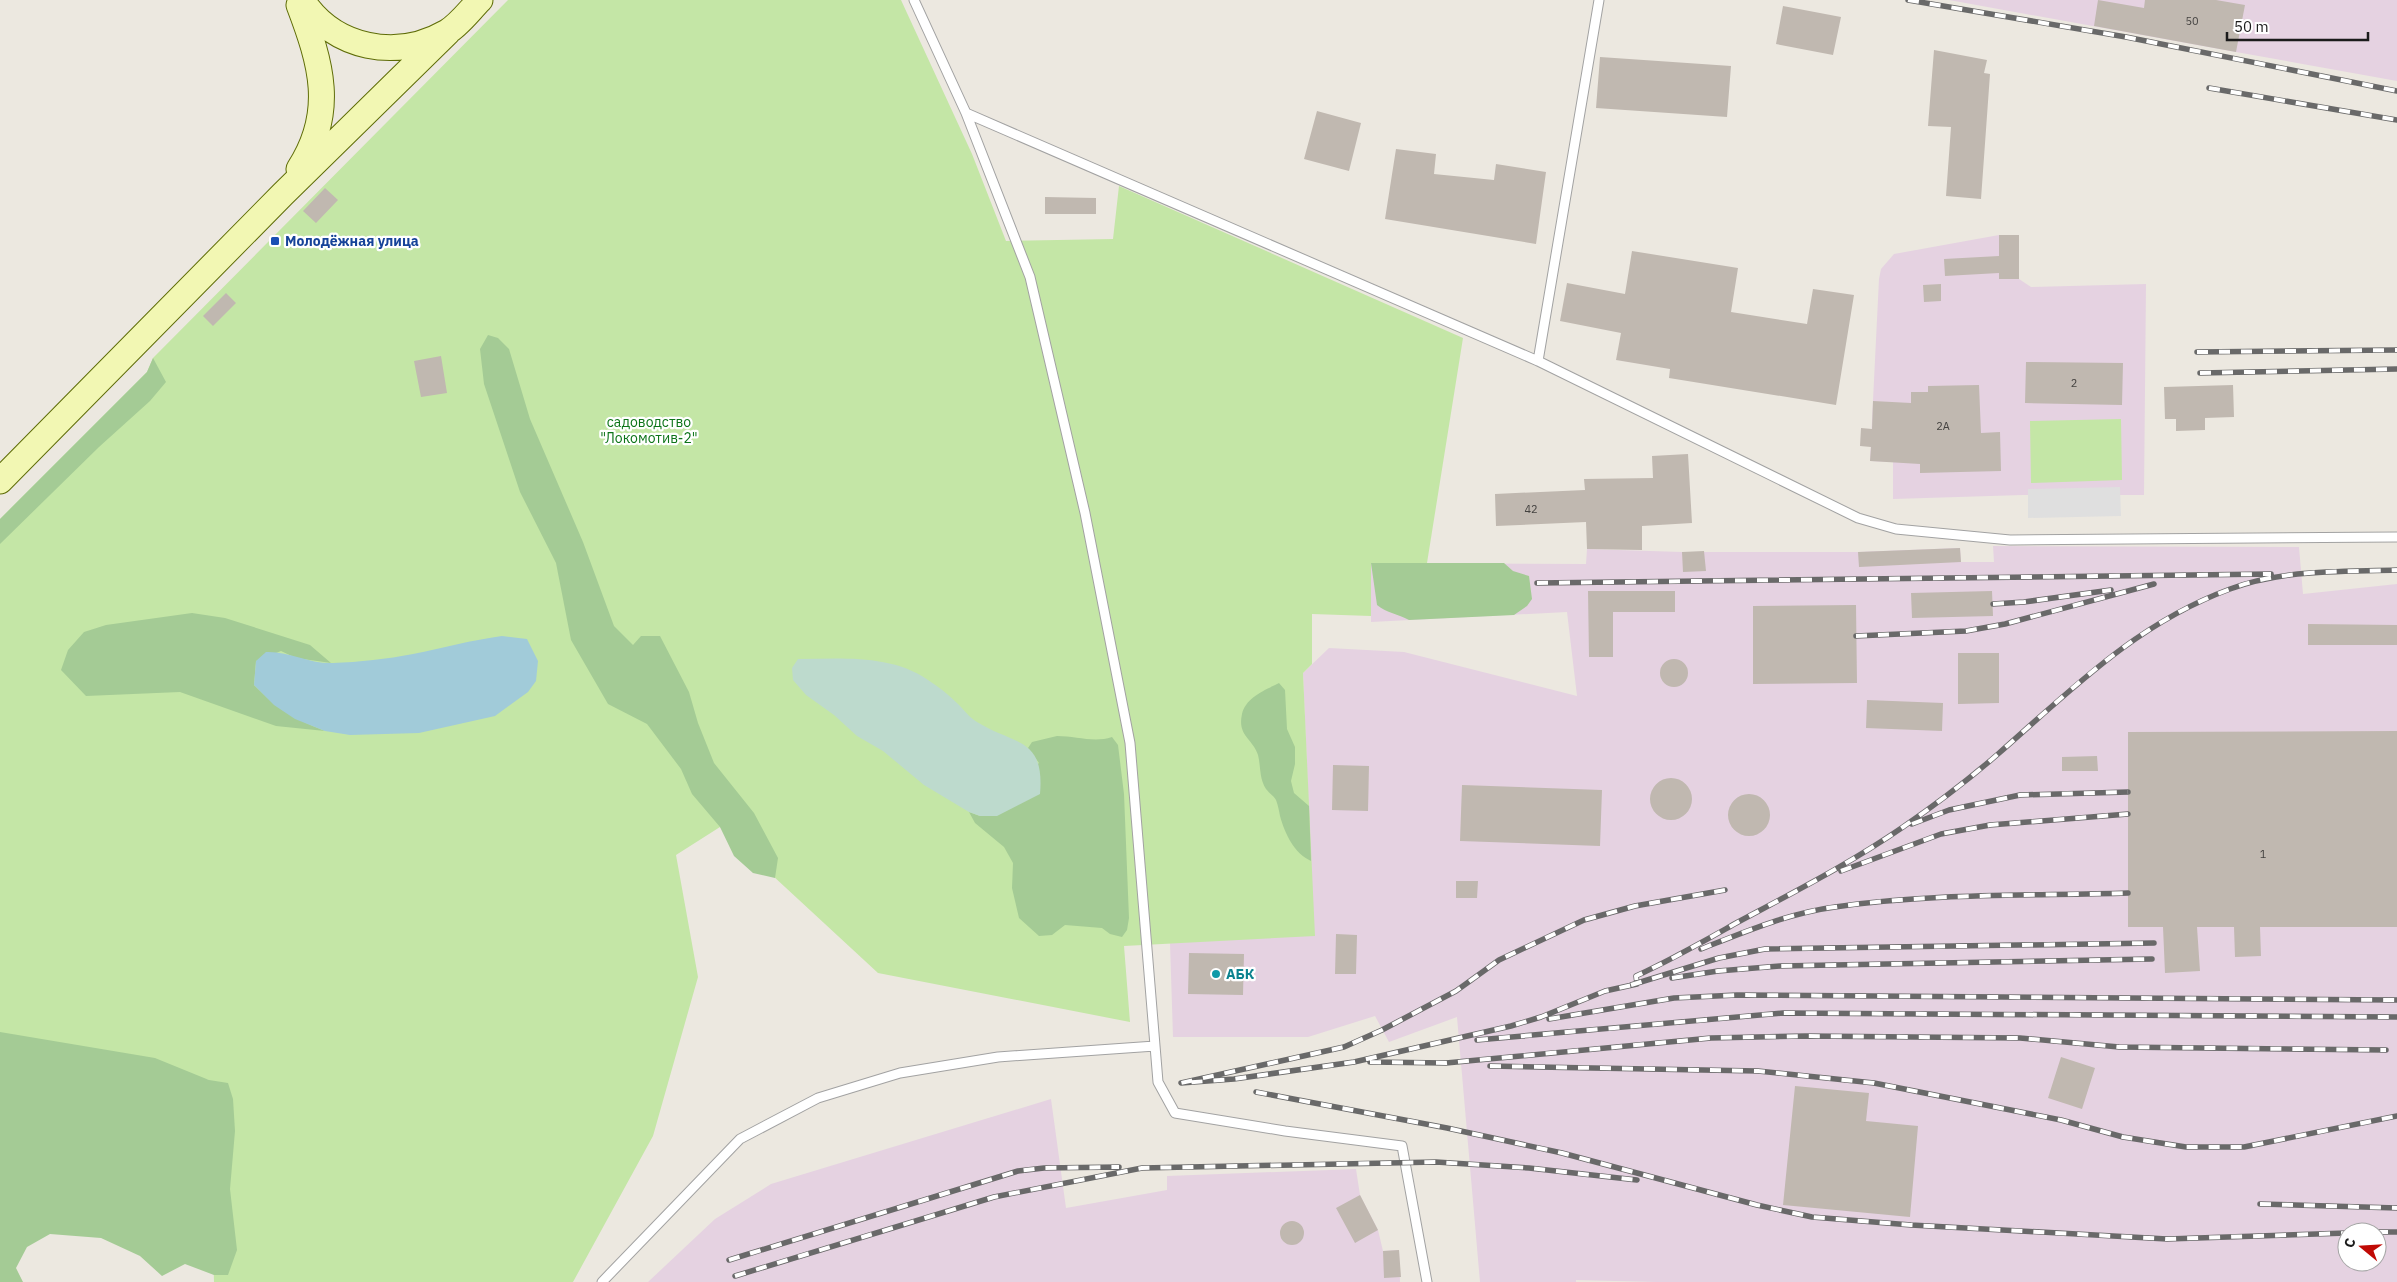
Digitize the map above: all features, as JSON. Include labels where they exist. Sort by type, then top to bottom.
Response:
[{"type":"street","points":[[283,194],[304,162],[322,115],[319,70],[312,41],[298,0]]},
{"type":"street","points":[[302,0],[320,22],[340,36],[376,48],[413,46],[448,32]]},
{"type":"street","points":[[0,481],[283,194],[448,32],[476,2]]},
{"type":"lane","points":[[914,0],[966,113],[1030,277],[1086,522],[1130,743],[1158,1082],[1175,1113],[1402,1146],[1427,1282]]},
{"type":"lane","points":[[1538,361],[1599,0]]},
{"type":"lane","points":[[966,113],[1538,361],[1858,518],[1896,529],[2010,540],[2397,537]]},
{"type":"lane","points":[[602,1282],[740,1139],[818,1098],[900,1073],[998,1057],[1155,1046]]},
{"type":"shaded area","points":[[1949,0],[2397,0],[2397,81],[2236,52]]},
{"type":"shaded area","points":[[1999,235],[2019,235],[2019,279],[2031,287],[2146,284],[2144,495],[2023,495],[1893,499],[1893,462],[1870,461],[1881,269],[1894,254]]},
{"type":"shaded area","points":[[2120,487],[2121,516],[2028,518],[2028,489]]},
{"type":"shaded area","points":[[1993,546],[2299,547],[2303,594],[2397,584],[2397,1282],[1656,1282],[1576,1280],[1576,1282],[1480,1282],[1457,1017],[1389,1042],[1375,1016],[1308,1037],[1173,1037],[1170,943],[1314,935],[1303,673],[1329,648],[1404,652],[1577,696],[1567,612],[1371,622],[1371,563],[1586,564],[1587,549],[1682,552],[1858,552],[1960,548],[1961,562],[1994,562]]},
{"type":"shaded area","points":[[1051,1099],[1066,1208],[1167,1190],[1167,1176],[1356,1169],[1360,1195],[1378,1230],[1383,1251],[1399,1250],[1400,1282],[648,1282],[715,1219],[771,1184]]},
{"type":"green space","name":"садоводство \"Локомотив-2\"","points":[[508,0],[901,0],[972,154],[1006,241],[1113,239],[1119,186],[1463,338],[1427,563],[1371,563],[1371,616],[1312,614],[1312,664],[1303,673],[1315,936],[1124,946],[1130,1022],[878,973],[720,827],[676,855],[698,977],[653,1136],[573,1282],[214,1282],[209,1080],[0,1047],[0,519],[147,372],[153,358]]},
{"type":"green space","points":[[488,335],[498,338],[509,349],[530,419],[583,542],[614,626],[633,645],[641,636],[660,636],[689,692],[698,723],[714,763],[754,813],[778,858],[775,878],[753,873],[734,856],[720,827],[692,794],[681,769],[647,724],[608,704],[571,640],[556,563],[520,492],[484,384],[480,349]]},
{"type":"green space","points":[[153,358],[166,382],[150,401],[99,447],[0,544],[0,519],[147,372]]},
{"type":"green space","points":[[2121,419],[2122,480],[2031,483],[2030,421]]},
{"type":"green space","points":[[1371,563],[1504,563],[1513,571],[1529,576],[1532,599],[1527,606],[1514,615],[1409,620],[1377,605]]},
{"type":"green space","points":[[192,613],[225,618],[310,645],[331,663],[296,658],[281,651],[256,661],[254,685],[286,712],[325,731],[276,726],[180,692],[86,696],[61,670],[68,650],[84,632],[106,625]]},
{"type":"green space","points":[[798,659],[848,659],[882,662],[898,666],[928,680],[944,691],[974,720],[1015,740],[1032,752],[1040,775],[1040,794],[997,816],[980,816],[969,812],[924,785],[883,751],[857,736],[834,715],[806,695],[793,680],[792,668]]},
{"type":"green space","points":[[1279,683],[1285,690],[1287,729],[1295,747],[1295,764],[1291,781],[1294,793],[1309,806],[1311,861],[1295,848],[1288,836],[1282,823],[1276,800],[1266,789],[1262,781],[1256,750],[1242,727],[1242,714],[1248,703],[1262,691]]},
{"type":"green space","points":[[1057,736],[1092,739],[1112,737],[1118,745],[1124,794],[1129,918],[1127,930],[1122,937],[1110,934],[1102,928],[1065,925],[1052,935],[1039,936],[1019,918],[1012,888],[1013,863],[1004,847],[975,823],[969,812],[980,816],[1039,763],[1028,748],[1032,742]]},
{"type":"green space","points":[[0,1032],[155,1058],[209,1080],[228,1083],[233,1099],[235,1131],[230,1189],[237,1250],[228,1275],[214,1275],[185,1264],[162,1276],[140,1256],[101,1238],[50,1234],[27,1247],[16,1268],[23,1282],[0,1282]]},
{"type":"water","points":[[502,636],[527,639],[538,661],[536,681],[528,692],[495,716],[419,733],[350,735],[325,731],[295,719],[274,705],[254,685],[256,661],[266,652],[283,653],[324,663],[353,662],[403,656]]},
{"type":"building","points":[[2098,0],[2144,8],[2145,0],[2216,0],[2245,5],[2236,52],[2094,26]]},
{"type":"building","points":[[1783,6],[1841,17],[1833,55],[1776,44]]},
{"type":"building","points":[[1934,50],[1987,60],[1984,73],[1990,74],[1981,199],[1946,196],[1951,127],[1928,126]]},
{"type":"building","points":[[1600,57],[1731,66],[1727,117],[1596,108]]},
{"type":"building","points":[[1317,111],[1361,123],[1349,171],[1304,159]]},
{"type":"building","points":[[1396,149],[1436,154],[1434,174],[1494,180],[1496,164],[1546,172],[1536,244],[1385,219]]},
{"type":"building","points":[[325,188],[338,200],[316,223],[303,211]]},
{"type":"building","points":[[1045,197],[1096,198],[1096,214],[1045,214]]},
{"type":"building","points":[[1999,235],[2019,235],[2019,279],[1999,279],[1999,273],[1945,276],[1944,259],[1999,256]]},
{"type":"building","points":[[1632,251],[1738,268],[1731,312],[1807,324],[1813,289],[1854,295],[1836,405],[1669,378],[1670,369],[1616,360],[1621,333],[1560,321],[1567,283],[1625,294]]},
{"type":"building","points":[[1941,284],[1941,301],[1924,302],[1923,285]]},
{"type":"building","points":[[226,293],[236,303],[213,326],[203,316]]},
{"type":"building","points":[[441,356],[447,393],[421,397],[414,361]]},
{"type":"building","points":[[2026,362],[2123,363],[2122,405],[2025,403]]},
{"type":"building","points":[[1979,385],[1981,433],[2000,432],[2001,471],[1920,473],[1920,464],[1870,461],[1871,447],[1860,446],[1861,428],[1872,429],[1873,401],[1911,403],[1911,392],[1928,392],[1928,386]]},
{"type":"building","points":[[2233,385],[2234,417],[2205,418],[2205,430],[2176,431],[2176,419],[2165,419],[2164,387]]},
{"type":"building","points":[[1688,454],[1692,523],[1642,526],[1642,550],[1587,549],[1586,522],[1496,526],[1495,494],[1585,490],[1584,479],[1653,478],[1652,456]]},
{"type":"building","points":[[1960,548],[1961,562],[1859,567],[1858,552]]},
{"type":"building","points":[[1704,551],[1706,571],[1683,572],[1682,552]]},
{"type":"building","points":[[1588,591],[1675,591],[1675,612],[1613,612],[1613,657],[1589,657]]},
{"type":"building","points":[[1992,591],[1993,616],[1912,618],[1911,593]]},
{"type":"building","points":[[1856,605],[1857,683],[1753,684],[1753,606]]},
{"type":"building","points":[[2308,624],[2397,625],[2397,645],[2308,645]]},
{"type":"building","points":[[1958,653],[1999,653],[1999,703],[1958,704]]},
{"type":"building","points":[[1674,659],[1684,663],[1688,673],[1684,683],[1674,687],[1664,683],[1660,673],[1664,663]]},
{"type":"building","points":[[1867,700],[1943,703],[1942,731],[1866,728]]},
{"type":"building","points":[[2397,731],[2397,927],[2260,927],[2261,956],[2235,957],[2234,927],[2197,927],[2200,971],[2165,973],[2163,927],[2128,927],[2128,732]]},
{"type":"building","points":[[2097,756],[2098,771],[2062,771],[2062,757]]},
{"type":"building","points":[[1333,765],[1369,766],[1368,811],[1332,810]]},
{"type":"building","points":[[1675,778],[1683,781],[1689,787],[1692,799],[1689,811],[1683,817],[1667,820],[1659,817],[1653,811],[1650,795],[1653,787],[1659,781]]},
{"type":"building","points":[[1462,785],[1602,790],[1600,846],[1460,841]]},
{"type":"building","points":[[1753,794],[1761,797],[1767,803],[1770,815],[1767,827],[1761,833],[1745,836],[1737,833],[1731,827],[1728,811],[1731,803],[1737,797]]},
{"type":"building","points":[[1456,881],[1478,881],[1477,898],[1456,898]]},
{"type":"building","points":[[1336,934],[1357,935],[1356,974],[1335,974]]},
{"type":"building","name":"АБК","points":[[1189,953],[1244,954],[1243,995],[1188,994]]},
{"type":"building","points":[[2061,1057],[2095,1068],[2082,1109],[2048,1098]]},
{"type":"building","points":[[1795,1086],[1869,1093],[1866,1121],[1918,1126],[1910,1217],[1783,1205]]},
{"type":"building","points":[[1360,1195],[1378,1230],[1355,1243],[1336,1208]]},
{"type":"building","points":[[1292,1221],[1297,1222],[1303,1228],[1303,1238],[1297,1244],[1292,1245],[1287,1244],[1281,1238],[1280,1233],[1281,1228],[1287,1222]]},
{"type":"building","points":[[1399,1250],[1401,1277],[1384,1278],[1383,1251]]},
{"type":"railway","points":[[1908,0],[2126,37],[2397,91]]},
{"type":"railway","points":[[2209,88],[2397,120]]},
{"type":"railway","points":[[2197,352],[2397,350]]},
{"type":"railway","points":[[2200,373],[2397,369]]},
{"type":"railway","points":[[1725,890],[1635,906],[1584,920],[1499,960],[1456,991],[1382,1030],[1344,1047],[1181,1083],[1234,1079],[1354,1062],[1511,1026],[1541,1017],[1605,991],[1637,984],[1636,976],[1822,877],[1903,827],[1975,773],[2106,660],[2135,639],[2196,603],[2230,589],[2271,578],[2313,573],[2397,570]]},
{"type":"railway","points":[[1537,583],[2271,574]]},
{"type":"railway","points":[[1856,636],[1966,631],[2005,624],[2154,584]]},
{"type":"railway","points":[[1993,604],[2024,602],[2111,590]]},
{"type":"railway","points":[[1912,824],[1949,810],[2020,795],[2128,792]]},
{"type":"railway","points":[[1841,871],[1941,834],[1990,825],[2128,814]]},
{"type":"railway","points":[[1701,949],[1784,918],[1835,907],[1944,897],[2128,893]]},
{"type":"railway","points":[[1631,985],[1719,958],[1765,949],[2154,943]]},
{"type":"railway","points":[[1672,978],[1718,971],[1780,966],[2152,959]]},
{"type":"railway","points":[[1549,1019],[1674,998],[1737,995],[2397,1000]]},
{"type":"railway","points":[[1477,1040],[1783,1013],[2396,1017]]},
{"type":"railway","points":[[1370,1062],[1446,1063],[1711,1038],[1806,1036],[2020,1038],[2119,1047],[2386,1050]]},
{"type":"railway","points":[[1490,1066],[1758,1071],[1874,1083],[2061,1120],[2123,1137],[2186,1147],[2244,1147],[2397,1116]]},
{"type":"railway","points":[[1256,1092],[1447,1128],[1562,1153],[1757,1205],[1812,1217],[1911,1225],[2167,1239],[2337,1233]]},
{"type":"railway","points":[[735,1276],[994,1197],[1142,1168],[1436,1162],[1529,1168],[1637,1180]]},
{"type":"railway","points":[[729,1260],[1018,1171],[1044,1168],[1119,1167]]},
{"type":"railway","points":[[2260,1204],[2397,1208]]},
{"type":"railway","points":[[2387,1232],[2397,1232]]},
{"type":"place","name":"Молодёжная улица","points":[[275,241]]},
{"type":"place","name":"АБК","points":[[1216,974]]}]
